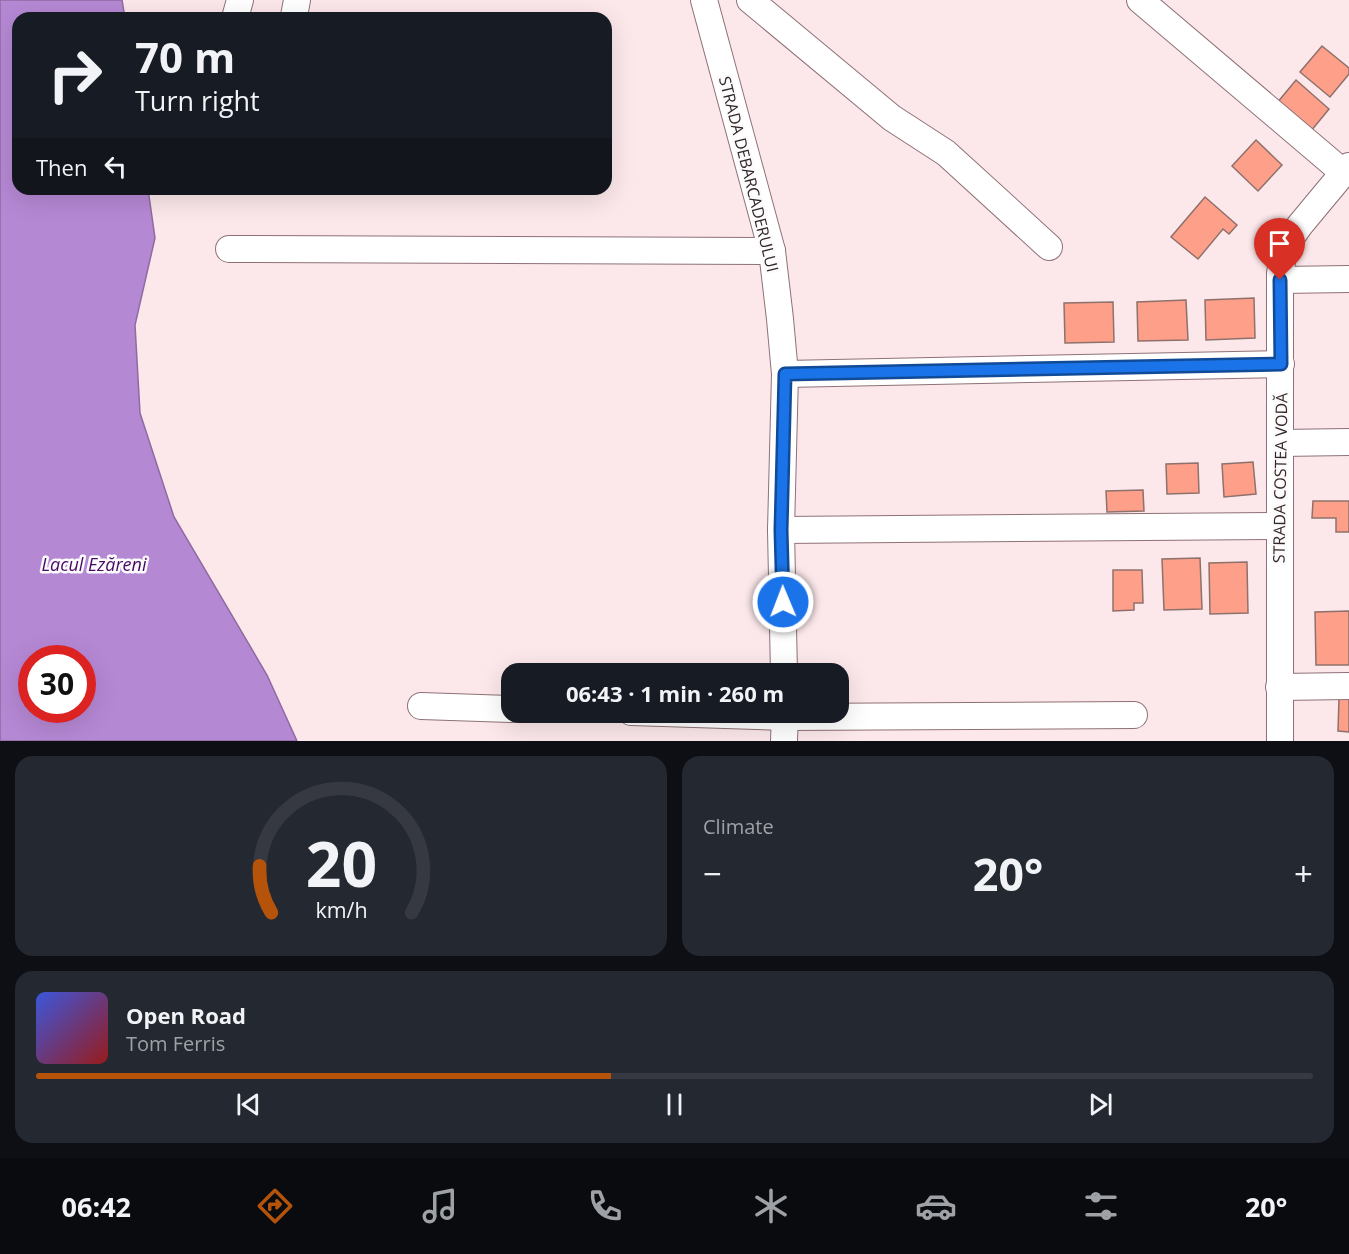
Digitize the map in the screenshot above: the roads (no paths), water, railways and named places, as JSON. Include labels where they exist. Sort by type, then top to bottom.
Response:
[{"type":"street","name":"STRADA DEBARCADERULUI","points":[[704,0],[772,251],[785,374],[781,530],[784,663]]},
{"type":"street","points":[[750,0],[892,118],[946,153],[1049,247]]},
{"type":"street","points":[[1140,0],[1347,170]]},
{"type":"street","name":"STRADA COSTEA VODĂ","points":[[1280,741],[1280,280],[1285,246],[1347,170]]},
{"type":"street","points":[[229,249],[772,251]]},
{"type":"street","points":[[1280,280],[1349,279]]},
{"type":"street","points":[[785,374],[1281,364]]},
{"type":"street","points":[[1280,443],[1349,442]]},
{"type":"street","points":[[781,530],[1279,526]]},
{"type":"street","points":[[1279,687],[1349,686]]},
{"type":"street","points":[[421,706],[501,709]]},
{"type":"street","points":[[785,724],[1134,716]]},
{"type":"water","name":"Lacul Ezăreni","points":[[0,0],[122,0],[124,12],[12,12],[12,195],[149,195],[155,238],[135,325],[140,413],[174,517],[267,675],[297,741],[0,741]]}]
